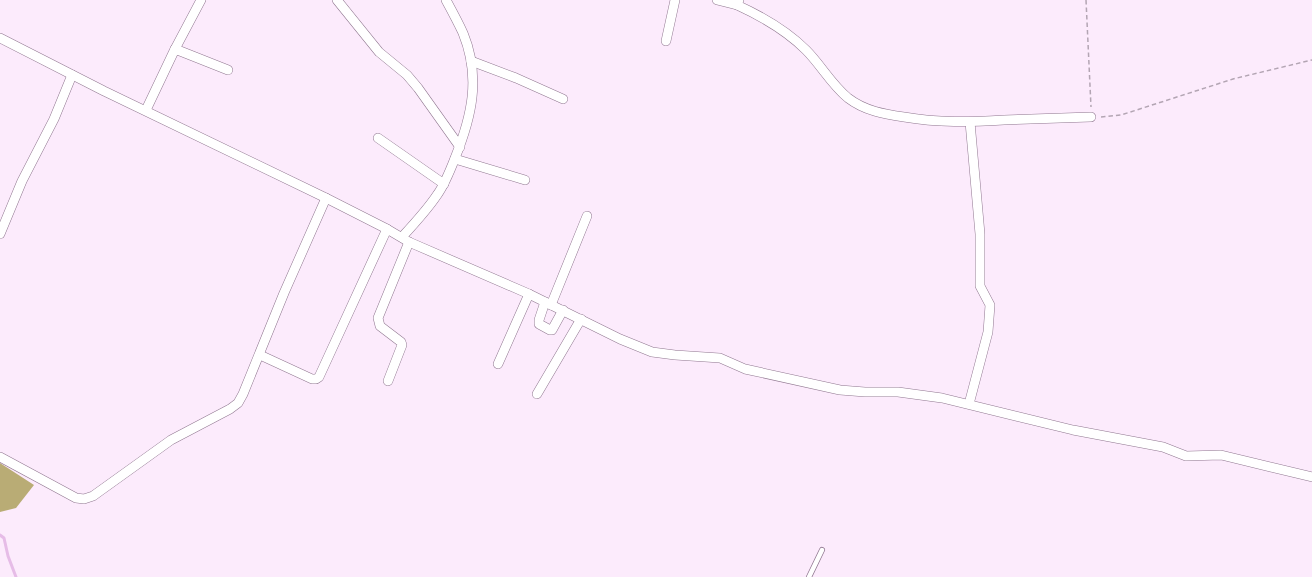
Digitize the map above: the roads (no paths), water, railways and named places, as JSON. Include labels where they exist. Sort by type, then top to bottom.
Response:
[{"type":"street","points":[[146,110],[201,0]]},
{"type":"street","points":[[337,0],[378,52],[407,75],[418,88],[460,147]]},
{"type":"street","points":[[388,381],[402,345],[380,326],[378,318],[406,240],[444,184],[455,159],[473,100],[471,61],[463,33],[446,0]]},
{"type":"street","points":[[666,41],[675,0]]},
{"type":"street","points":[[717,0],[738,2],[795,41],[807,51],[849,99],[878,113],[952,123],[1091,117]]},
{"type":"street","points":[[0,38],[242,159],[326,198],[406,240],[529,294],[620,339],[660,354],[720,358],[745,369],[840,390],[898,392],[942,398],[1073,430],[1162,447],[1186,456],[1221,455],[1312,477]]},
{"type":"street","points":[[175,49],[228,70]]},
{"type":"street","points":[[471,61],[563,99]]},
{"type":"street","points":[[0,234],[22,181],[54,119],[72,75]]},
{"type":"street","points":[[969,404],[988,332],[990,305],[980,286],[980,234],[970,122]]},
{"type":"street","points":[[378,138],[444,184]]},
{"type":"street","points":[[455,159],[525,180]]},
{"type":"street","points":[[0,457],[76,498],[84,499],[93,496],[171,440],[238,403],[326,198]]},
{"type":"street","points":[[563,310],[552,330],[539,324],[587,216]]},
{"type":"street","points":[[260,355],[312,379],[319,377],[387,229]]},
{"type":"street","points":[[498,364],[529,294]]},
{"type":"street","points":[[537,394],[581,319]]},
{"type":"lane","points":[[809,577],[820,553]]},
{"type":"waterway","points":[[0,535],[4,538],[16,577]]}]
